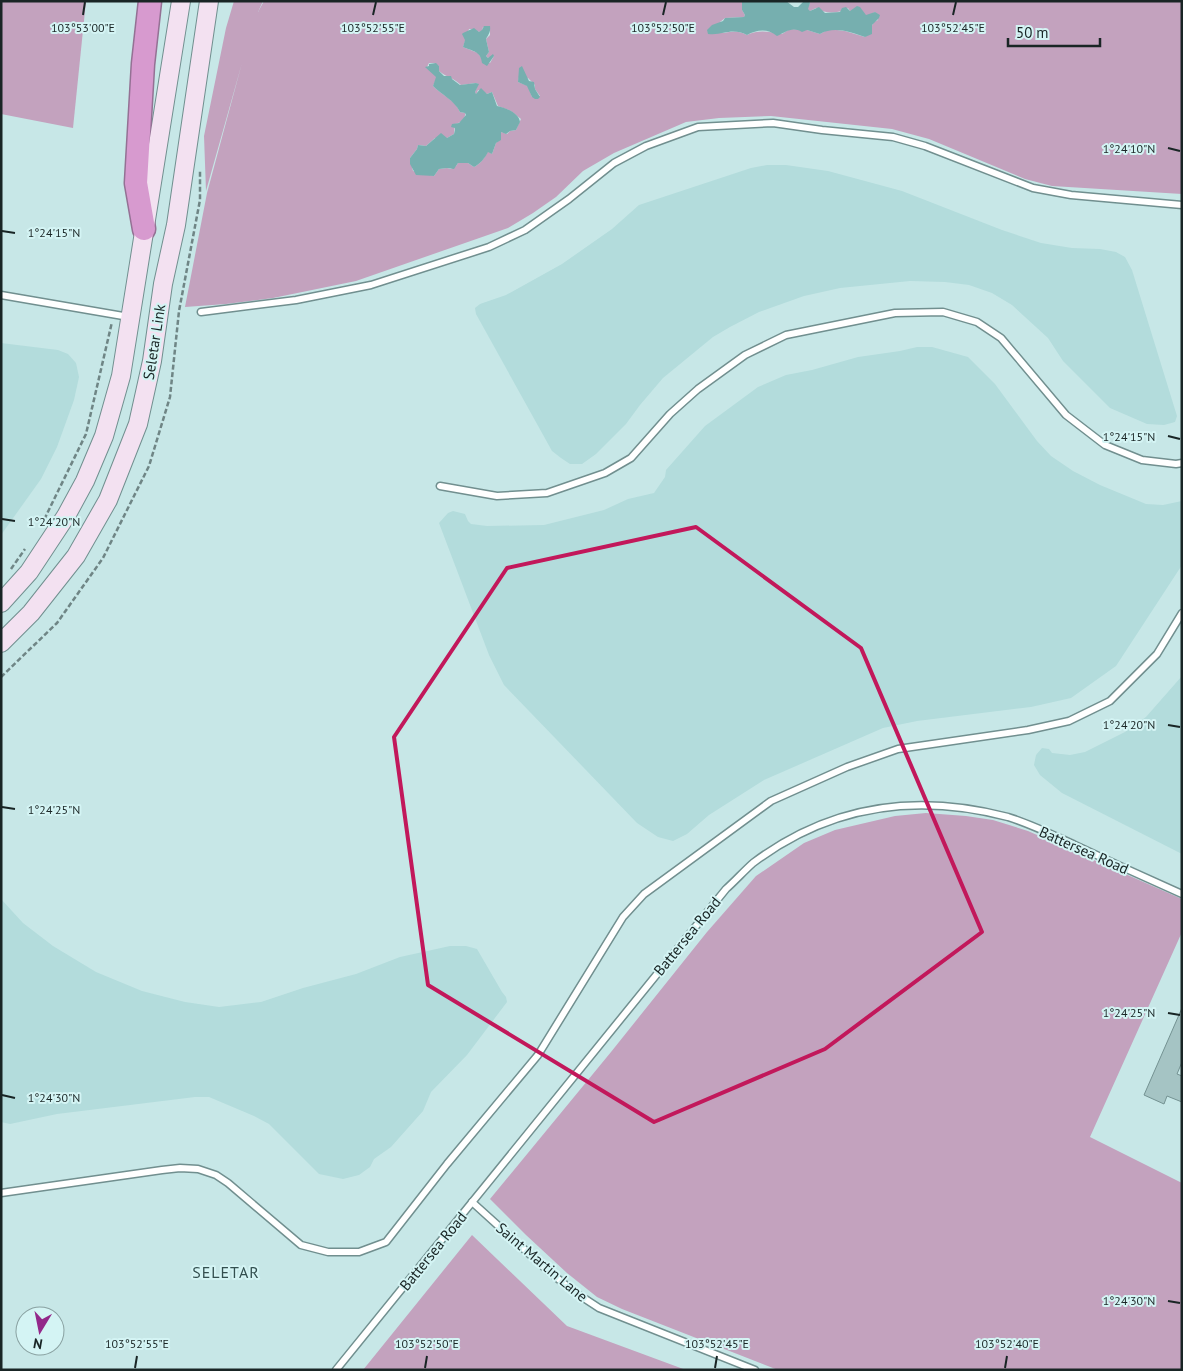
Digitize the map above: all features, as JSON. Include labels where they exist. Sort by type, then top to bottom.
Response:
[{"type":"highway","points":[[144,229],[136,184],[143,64],[150,1]]},
{"type":"main road","name":"Seletar Link","points":[[1,643],[31,614],[76,556],[108,500],[138,424],[152,361],[176,225],[209,1]]},
{"type":"main road","name":"Seletar Link","points":[[1,603],[29,572],[66,516],[85,481],[104,436],[121,376],[122,316],[144,229],[179,9]]},
{"type":"main road","points":[[122,316],[143,320],[152,316],[161,302]]},
{"type":"lane","points":[[201,312],[288,301],[371,284],[488,247],[525,230],[569,199],[614,163],[646,146],[698,127],[774,123],[893,137],[925,146],[1033,188],[1071,195],[1182,205]]},
{"type":"lane","points":[[1,295],[122,316]]},
{"type":"lane","points":[[440,486],[497,496],[547,493],[604,473],[631,458],[670,414],[698,389],[745,355],[786,335],[895,313],[943,312],[977,322],[1000,338],[1066,415],[1105,446],[1142,460],[1182,463]]},
{"type":"lane","points":[[1,1193],[162,1170],[198,1169],[228,1183],[301,1245],[328,1252],[359,1252],[386,1242],[447,1164],[538,1055],[624,917],[644,894],[771,801],[847,767],[898,749],[1028,730],[1069,721],[1110,701],[1157,654],[1182,613]]},
{"type":"lane","name":"Battersea Road","points":[[336,1370],[726,889],[753,864],[785,842],[821,824],[891,806],[932,805],[970,809],[1010,818],[1041,830],[1182,894]]},
{"type":"lane","name":"Saint Martin Lane","points":[[472,1202],[546,1269],[573,1291],[599,1308],[755,1370]]},
{"type":"path","points":[[38,531],[86,434],[122,316]]},
{"type":"path","points":[[9,572],[28,544]]},
{"type":"highlighted area","points":[[696,527],[861,648],[982,932],[825,1049],[654,1122],[428,985],[394,737],[507,568]]},
{"type":"shaded area","points":[[1,1],[86,1],[73,128],[1,114]]},
{"type":"shaded area","points":[[234,1],[263,1],[258,12],[264,1],[742,1],[744,17],[725,18],[720,22],[718,33],[734,32],[747,35],[764,32],[782,34],[790,29],[807,30],[820,34],[829,29],[845,31],[865,37],[874,22],[878,20],[875,12],[868,16],[863,14],[861,9],[850,11],[848,8],[832,12],[816,8],[810,11],[807,9],[809,1],[1182,1],[1182,194],[1052,186],[1025,179],[929,139],[892,129],[771,116],[719,118],[686,122],[614,153],[583,171],[556,197],[508,228],[356,281],[273,298],[185,307],[207,193],[242,63],[206,191],[204,136],[226,28]],"holes":[[[483,27],[490,28],[490,35],[486,39],[489,52],[486,56],[488,58],[494,56],[490,63],[482,59],[478,53],[463,47],[469,29],[479,32],[482,31]],[[429,63],[434,63],[439,66],[439,71],[461,85],[478,84],[475,92],[476,95],[478,90],[487,94],[492,92],[498,106],[511,111],[521,119],[516,130],[510,131],[507,134],[501,132],[501,138],[496,143],[492,154],[488,151],[474,167],[468,163],[458,163],[451,169],[439,169],[434,176],[413,171],[410,158],[418,145],[426,146],[435,138],[447,138],[454,134],[455,124],[465,117],[465,113],[460,112],[451,101],[433,86],[437,77],[427,67]],[[519,77],[528,78],[535,85],[535,89],[540,96],[532,97],[528,86],[518,82]]]},
{"type":"shaded area","points":[[742,1],[786,1],[794,7],[798,7],[804,1],[809,1],[808,9],[810,11],[819,7],[825,13],[840,12],[842,8],[846,7],[850,11],[857,6],[866,15],[875,12],[880,15],[872,25],[872,34],[865,37],[836,30],[820,34],[807,30],[802,32],[792,30],[777,36],[770,32],[762,31],[747,35],[736,32],[708,34],[707,30],[712,25],[723,21],[725,18],[744,17]]},
{"type":"shaded area","points":[[484,26],[490,26],[486,39],[489,52],[486,56],[488,58],[493,54],[494,56],[487,66],[482,63],[478,54],[463,47],[465,40],[462,34],[474,28],[479,32]]},
{"type":"shaded area","points":[[436,63],[439,66],[439,71],[444,76],[451,76],[460,85],[479,84],[475,92],[476,94],[481,88],[487,94],[492,92],[497,106],[515,114],[520,122],[516,130],[506,134],[501,132],[501,140],[496,143],[492,154],[488,152],[482,161],[474,167],[468,163],[458,163],[454,169],[439,169],[434,176],[416,175],[410,164],[410,158],[418,145],[426,146],[441,133],[447,138],[454,134],[455,128],[451,127],[452,124],[459,123],[466,115],[460,112],[451,101],[433,86],[436,77],[425,67]]},
{"type":"shaded area","points":[[522,66],[529,81],[534,82],[535,89],[540,97],[538,99],[532,97],[527,86],[518,82],[519,68]]},
{"type":"shaded area","points":[[767,165],[786,165],[828,171],[902,191],[1041,243],[1072,248],[1100,249],[1116,252],[1125,257],[1132,270],[1177,416],[1175,422],[1164,425],[1147,424],[1110,408],[1063,361],[1048,338],[1012,305],[992,293],[969,285],[910,281],[840,288],[804,296],[759,312],[713,337],[663,378],[626,424],[596,454],[582,464],[570,464],[561,458],[552,451],[476,314],[475,308],[480,304],[506,295],[562,264],[612,229],[639,205],[751,168]]},
{"type":"shaded area","points":[[1,343],[58,350],[68,354],[76,363],[79,377],[74,400],[57,447],[41,479],[1,535]]},
{"type":"shaded area","points":[[917,347],[932,347],[968,357],[995,384],[1037,441],[1051,456],[1073,471],[1100,485],[1146,504],[1163,505],[1182,501],[1182,565],[1116,666],[1071,698],[1031,707],[917,721],[883,728],[764,780],[709,815],[687,834],[673,841],[658,837],[637,823],[504,685],[489,655],[439,523],[448,513],[453,511],[465,514],[471,524],[487,526],[544,525],[604,510],[628,499],[654,493],[665,477],[666,470],[705,426],[758,387],[786,375],[858,357]]},
{"type":"shaded area","points":[[1182,676],[1182,854],[1062,793],[1040,775],[1034,765],[1036,755],[1042,748],[1049,749],[1052,753],[1070,755],[1085,752],[1125,732],[1146,717]]},
{"type":"shaded area","points":[[926,813],[993,820],[1028,831],[1182,899],[1182,932],[1090,1137],[1182,1183],[1182,1370],[778,1370],[622,1309],[597,1297],[567,1273],[490,1199],[707,932],[756,876],[804,843],[835,830],[895,816]]},
{"type":"shaded area","points":[[1,899],[23,923],[53,946],[96,972],[142,991],[185,1002],[219,1007],[261,1002],[303,988],[356,974],[400,957],[450,946],[466,946],[477,949],[506,997],[507,1002],[467,1055],[431,1092],[423,1111],[391,1147],[374,1159],[370,1167],[359,1175],[343,1179],[319,1174],[269,1124],[209,1097],[195,1097],[57,1114],[10,1124],[1,1122]]},
{"type":"shaded area","points":[[472,1235],[567,1326],[686,1370],[363,1370]]},
{"type":"building","points":[[1182,1008],[1182,1062],[1177,1074],[1182,1076],[1182,1102],[1167,1096],[1164,1104],[1144,1095]]},
{"type":"district","name":"SELETAR","points":[[226,1272]]}]
